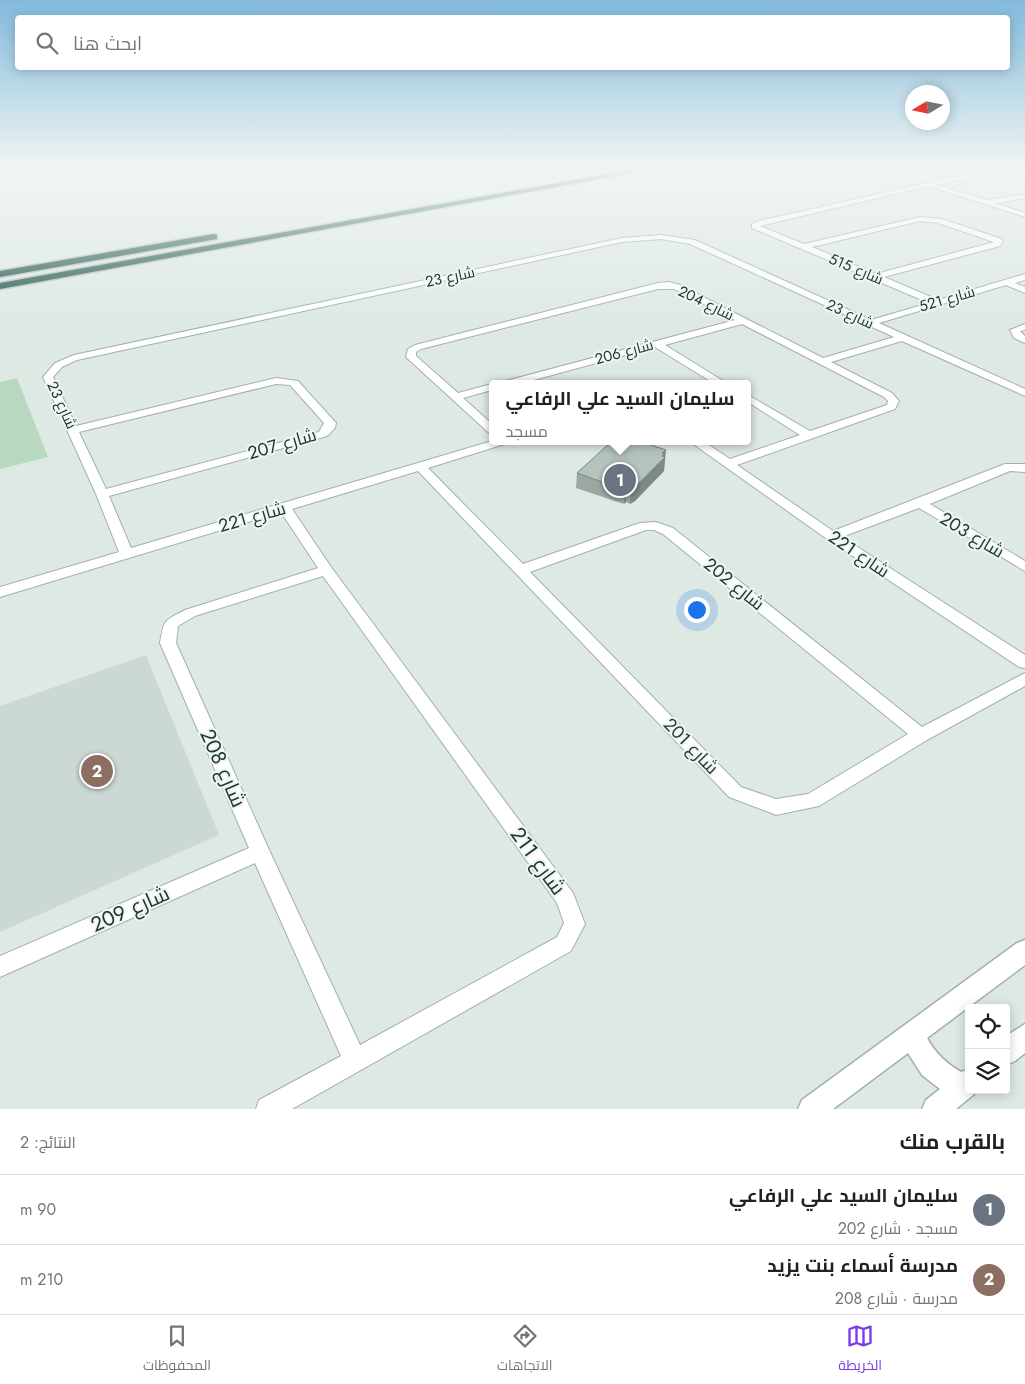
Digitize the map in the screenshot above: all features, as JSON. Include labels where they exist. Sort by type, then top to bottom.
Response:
[{"type":"highway","points":[[0,286],[377,219]]},
{"type":"highway","points":[[0,274],[224,235]]},
{"type":"street","name":"شارع 515","points":[[778,219],[759,223],[755,226],[935,302]]},
{"type":"street","points":[[802,247],[920,219],[939,220],[999,241],[997,244],[875,277]]},
{"type":"street","name":"شارع 23","points":[[126,554],[102,494],[48,377],[59,363],[630,239],[661,237],[692,242],[1025,394]]},
{"type":"street","name":"شارع 521","points":[[868,323],[1025,277]]},
{"type":"street","points":[[1005,282],[1025,290]]},
{"type":"street","name":"شارع 204","points":[[489,427],[411,357],[412,351],[418,347],[658,286],[669,285],[677,287],[824,361],[888,395],[894,401],[891,407],[728,464]]},
{"type":"street","name":"شارع 206","points":[[521,380],[742,321]]},
{"type":"street","points":[[1025,326],[1015,330],[1017,336],[1025,340]]},
{"type":"street","points":[[824,361],[902,338]]},
{"type":"street","points":[[655,343],[716,380]]},
{"type":"street","name":"شارع 207","points":[[73,430],[276,381],[294,383],[330,423],[329,428],[323,434],[102,494]]},
{"type":"street","points":[[456,397],[489,388]]},
{"type":"street","points":[[751,400],[810,436]]},
{"type":"street","name":"شارع 221","points":[[0,592],[491,445]]},
{"type":"street","name":"شارع 221","points":[[701,445],[832,536],[1025,664]]},
{"type":"street","name":"شارع 203","points":[[832,536],[920,503],[1009,466],[1025,468]]},
{"type":"street","name":"شارع 201","points":[[421,467],[735,792],[776,807],[812,801],[921,735],[1025,679]]},
{"type":"street","name":"شارع 203","points":[[920,503],[1025,567]]},
{"type":"street","name":"شارع 211","points":[[268,1109],[564,944],[575,924],[566,898],[326,570],[285,508]]},
{"type":"street","name":"شارع 202","points":[[521,570],[645,526],[656,526],[668,531],[921,735]]},
{"type":"street","name":"شارع 208","points":[[326,570],[190,613],[171,624],[168,643],[260,852],[355,1060]]},
{"type":"street","name":"شارع 209","points":[[0,967],[260,852]]},
{"type":"street","points":[[818,1107],[1025,950]]},
{"type":"street","points":[[913,1034],[916,1044],[930,1066],[951,1082],[965,1084]]},
{"type":"street","points":[[1010,1049],[1025,1037]]},
{"type":"street","points":[[935,1109],[965,1085]]},
{"type":"shaded area","points":[[146,655],[219,835],[0,932],[0,706]]},
{"type":"green space","points":[[17,378],[48,457],[0,469],[0,382]]},
{"type":"building","points":[[608,445],[651,445],[666,450],[662,453],[664,454],[662,456],[665,457],[631,489],[627,487],[625,490],[577,473]]},
{"type":"place","name":"سليمان السيد علي الرفاعي","points":[[620,480]]},
{"type":"place","name":"مدرسة أسماء بنت يزيد","points":[[97,771]]}]
